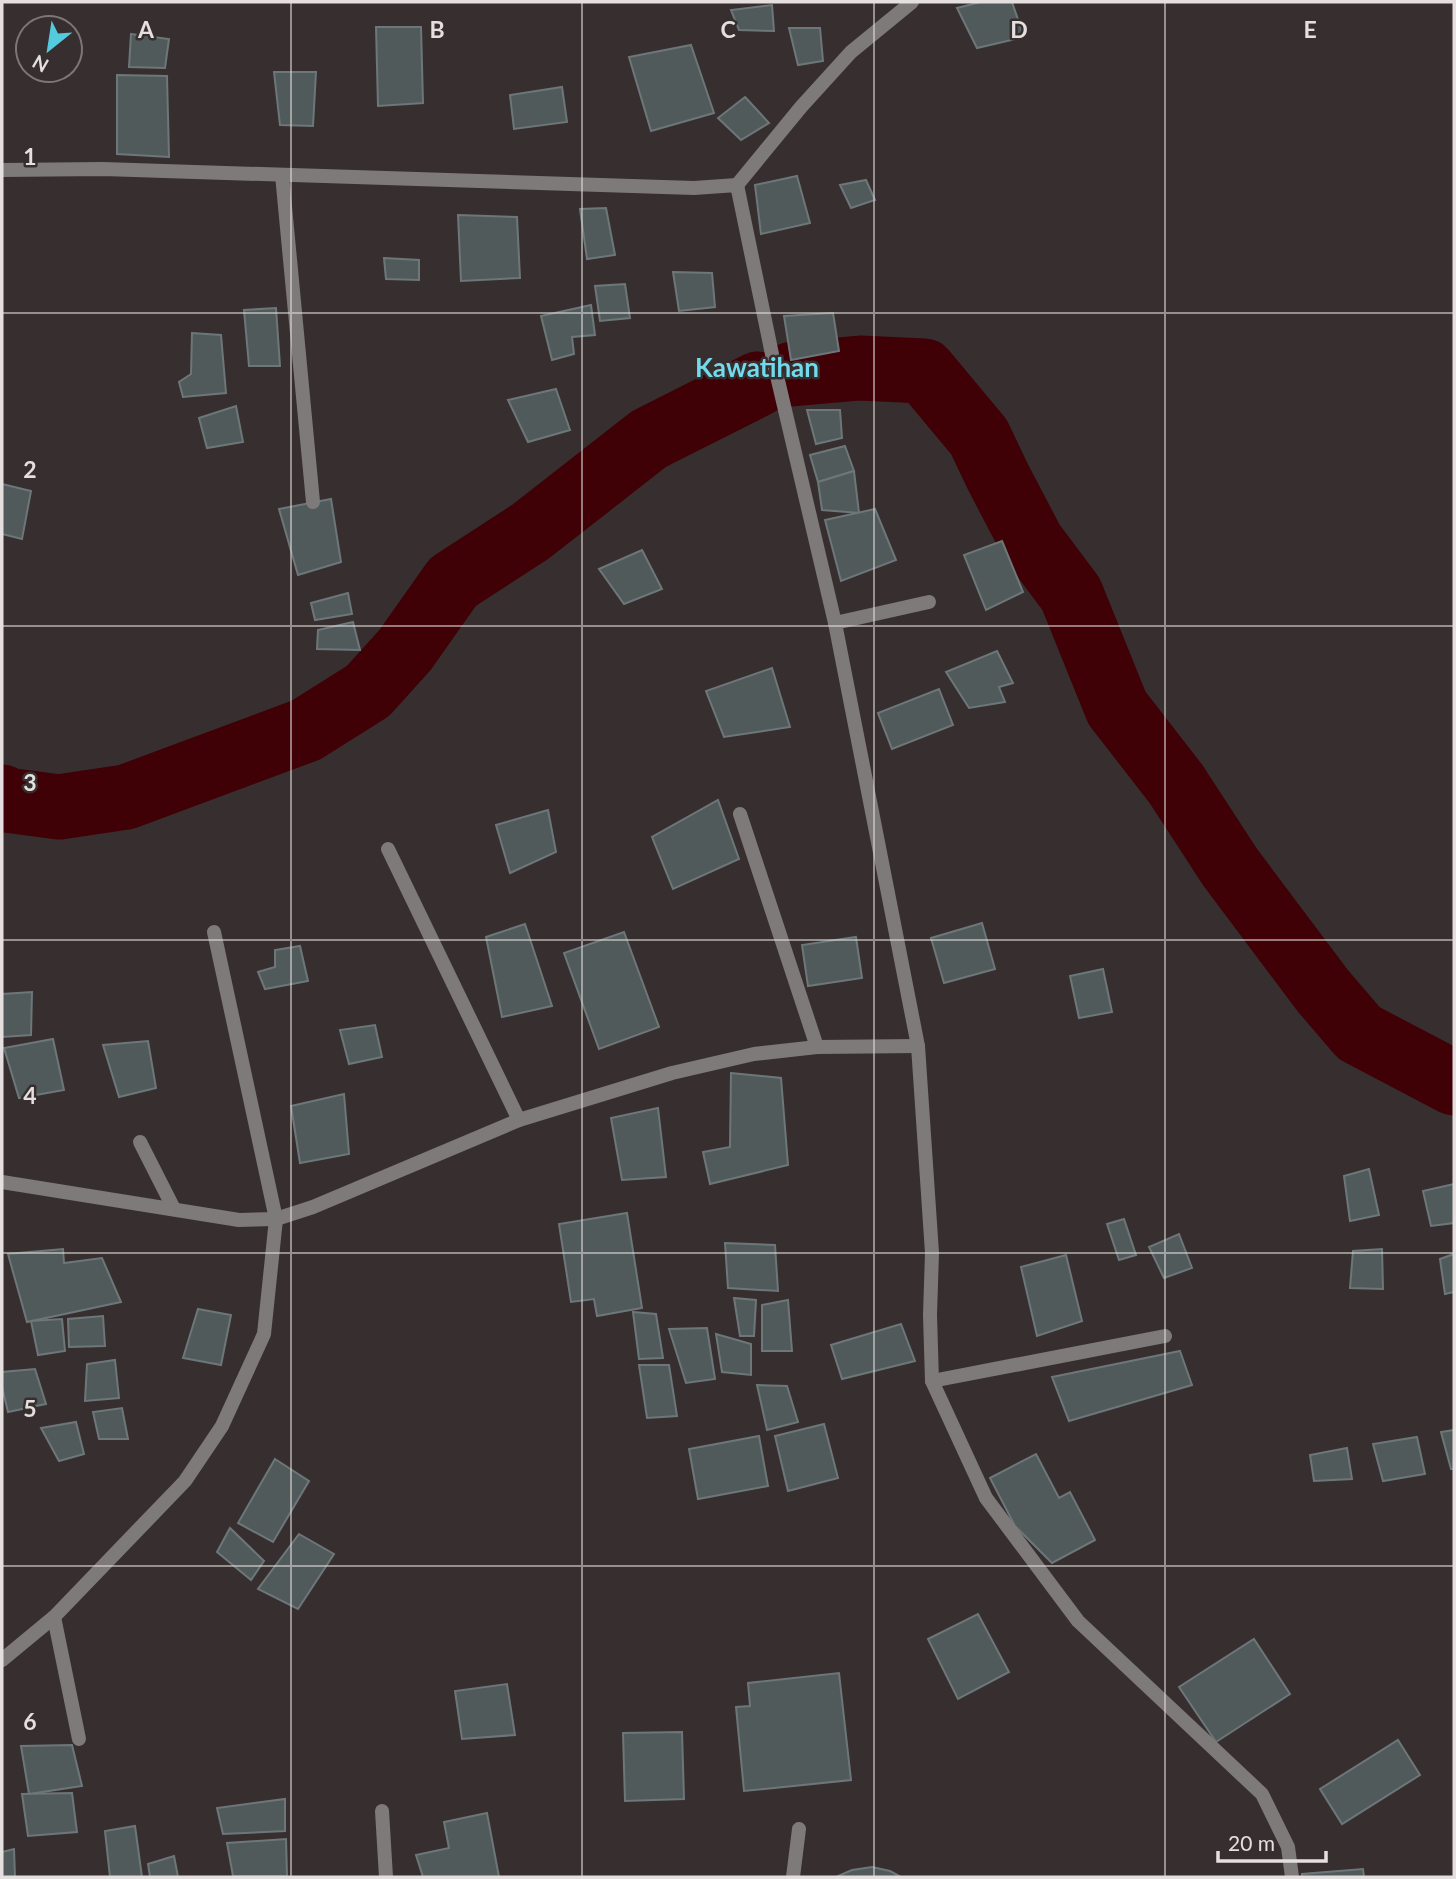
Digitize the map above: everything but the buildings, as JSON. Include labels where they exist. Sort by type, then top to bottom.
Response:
[{"type":"street","points":[[2,170],[103,169],[694,188],[737,185],[801,107],[851,52],[912,2]]},
{"type":"street","points":[[282,175],[313,502]]},
{"type":"street","points":[[737,185],[773,359],[835,623],[918,1046],[932,1253],[932,1381],[986,1498],[1078,1621],[1262,1794],[1287,1846],[1292,1877]]},
{"type":"street","points":[[835,623],[929,601]]},
{"type":"street","points":[[740,814],[817,1046]]},
{"type":"street","points":[[388,849],[519,1120]]},
{"type":"street","points":[[2,1660],[54,1617],[185,1481],[222,1426],[264,1334],[276,1219],[214,932]]},
{"type":"street","points":[[2,1182],[239,1220],[276,1219],[313,1207],[519,1120],[672,1073],[754,1054],[817,1046],[918,1046]]},
{"type":"street","points":[[140,1142],[174,1209]]},
{"type":"street","points":[[932,1381],[1165,1336]]},
{"type":"street","points":[[54,1617],[79,1739]]},
{"type":"street","points":[[382,1811],[386,1877]]},
{"type":"street","points":[[793,1877],[799,1829]]},
{"type":"waterway","points":[[792,374],[860,368],[924,371],[979,437],[1032,542],[1071,594],[1117,708],[1176,784],[1230,867],[1323,991],[1359,1033],[1454,1083]]},
{"type":"waterway","points":[[2,797],[6,800],[59,807],[126,797],[306,730],[368,691],[405,650],[453,582],[530,532],[649,439],[758,384]]},
{"type":"district","name":"Kawatihan","points":[[757,368]]}]
